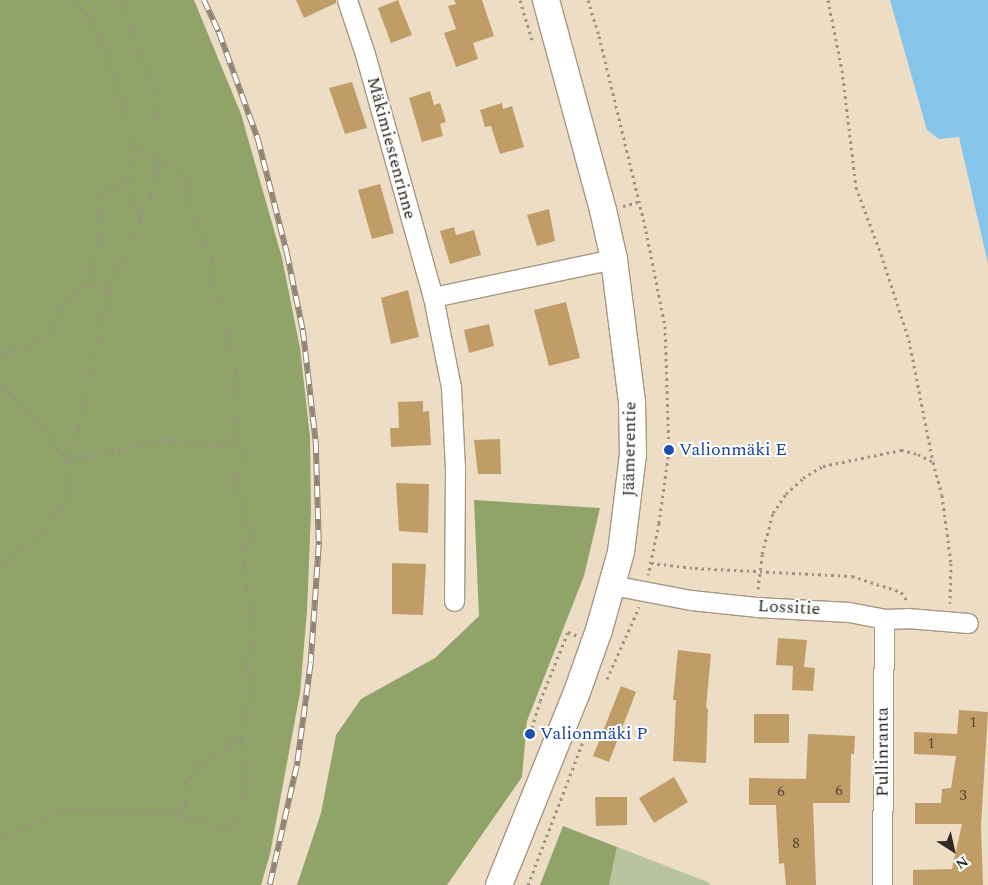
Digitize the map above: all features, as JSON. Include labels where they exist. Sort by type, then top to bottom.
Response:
[{"type":"main road","name":"Jäämerentie","points":[[499,885],[599,630],[621,552],[633,454],[630,383],[614,259],[601,201],[546,0]]},
{"type":"street","name":"Mäkimiestenrinne","points":[[347,0],[366,54],[432,297],[451,387],[455,468],[454,601]]},
{"type":"street","points":[[432,297],[614,259]]},
{"type":"street","name":"Lossitie","points":[[612,585],[690,600],[756,607],[849,612],[884,619],[907,618],[958,621]]},
{"type":"street","name":"Pullinranta","points":[[882,885],[884,619]]},
{"type":"path","points":[[74,0],[88,14],[101,40],[125,110],[129,144],[128,181],[140,221]]},
{"type":"path","points":[[66,460],[78,427],[106,302],[122,258],[140,221],[156,176],[161,133],[155,93],[121,0]]},
{"type":"path","points":[[588,0],[599,36],[646,231],[665,326],[669,450],[648,574]]},
{"type":"path","points":[[828,0],[842,70],[856,187],[890,277],[909,340],[933,462],[942,494],[958,621]]},
{"type":"path","points":[[0,842],[10,833],[66,810],[164,811],[230,830],[243,797],[247,775],[240,738],[251,692],[246,657],[255,642],[252,609],[246,588],[242,547],[255,533],[240,512],[242,498],[234,486],[244,454],[235,440],[232,430],[241,411],[235,392],[236,370],[227,343],[222,304],[208,281],[212,260],[186,199],[187,182],[173,168],[129,144]]},
{"type":"path","points":[[87,285],[98,241],[98,211],[102,193],[128,181]]},
{"type":"path","points":[[0,354],[32,345],[52,329],[67,299],[87,285],[114,282]]},
{"type":"path","points":[[0,382],[42,427],[66,460],[70,488],[58,511],[39,534],[6,564],[0,572]]},
{"type":"path","points":[[66,460],[168,439],[215,447],[235,440]]},
{"type":"path","points":[[756,607],[760,571],[773,512],[786,494],[803,478],[823,466],[901,450],[918,454],[933,462]]},
{"type":"path","points":[[651,563],[695,568],[852,576],[901,592],[908,601],[907,618]]},
{"type":"path","points":[[604,687],[639,607]]},
{"type":"path","points":[[528,885],[587,733]]},
{"type":"path","points":[[176,814],[185,802],[186,783],[198,767],[226,747],[230,739],[240,738]]},
{"type":"green space","points":[[0,0],[194,0],[241,114],[282,258],[300,348],[310,437],[311,512],[307,611],[300,693],[270,854],[261,885],[0,885]]},
{"type":"green space","points":[[474,500],[600,508],[584,576],[527,721],[522,777],[447,885],[297,885],[321,813],[336,735],[361,699],[435,658],[479,616]]},
{"type":"green space","points":[[563,826],[617,847],[609,885],[540,885]]},
{"type":"green space","points":[[617,847],[708,882],[711,885],[609,885]]},
{"type":"water","points":[[890,0],[988,0],[988,264],[959,137],[939,139],[927,130]]},
{"type":"building","points":[[296,0],[336,0],[336,3],[304,18]]},
{"type":"building","points":[[398,0],[412,35],[391,43],[378,8]]},
{"type":"building","points":[[454,0],[482,0],[494,36],[473,43],[478,59],[456,67],[444,33],[456,29],[448,6],[456,4]]},
{"type":"building","points":[[352,82],[367,128],[345,134],[329,88]]},
{"type":"building","points":[[430,91],[434,105],[440,103],[446,122],[440,124],[443,136],[422,142],[409,98]]},
{"type":"building","points":[[502,103],[503,109],[512,106],[524,147],[500,154],[491,126],[485,127],[480,110]]},
{"type":"building","points":[[380,184],[394,233],[372,239],[358,190]]},
{"type":"building","points":[[549,209],[555,241],[537,246],[527,215]]},
{"type":"building","points":[[454,227],[456,235],[474,230],[481,255],[450,264],[440,231]]},
{"type":"building","points":[[408,290],[419,337],[391,344],[381,298]]},
{"type":"building","points":[[566,302],[580,358],[549,366],[534,310]]},
{"type":"building","points":[[489,324],[494,346],[469,353],[464,330]]},
{"type":"building","points":[[423,401],[423,412],[429,411],[431,445],[391,447],[390,428],[399,428],[398,402]]},
{"type":"building","points":[[500,439],[501,474],[478,474],[474,440]]},
{"type":"building","points":[[396,483],[429,484],[428,533],[399,531]]},
{"type":"building","points":[[392,563],[426,564],[423,615],[392,614]]},
{"type":"building","points":[[778,638],[807,640],[804,667],[815,668],[813,691],[792,690],[793,666],[776,665]]},
{"type":"building","points":[[678,650],[711,654],[706,708],[708,709],[706,763],[673,761],[676,700],[673,700]]},
{"type":"building","points":[[621,686],[636,692],[609,762],[593,756]]},
{"type":"building","points":[[959,710],[988,712],[981,825],[983,885],[913,885],[913,870],[952,869],[962,824],[915,824],[915,803],[941,803],[942,789],[951,788],[956,756],[914,754],[914,732],[957,734]]},
{"type":"building","points":[[754,714],[789,714],[789,743],[754,743]]},
{"type":"building","points":[[808,734],[855,736],[854,754],[851,754],[850,803],[813,803],[816,885],[786,885],[784,863],[779,864],[776,805],[749,805],[749,778],[806,779]]},
{"type":"building","points":[[674,777],[688,802],[654,823],[639,798]]},
{"type":"building","points":[[595,797],[627,797],[627,825],[596,826]]},
{"type":"railway","points":[[204,0],[219,32],[258,139],[287,253],[303,330],[316,442],[319,545],[311,663],[297,766],[270,885]]},
{"type":"place","name":"Valionmäki E","points":[[669,450]]},
{"type":"place","name":"Valionmäki P","points":[[530,734]]}]
